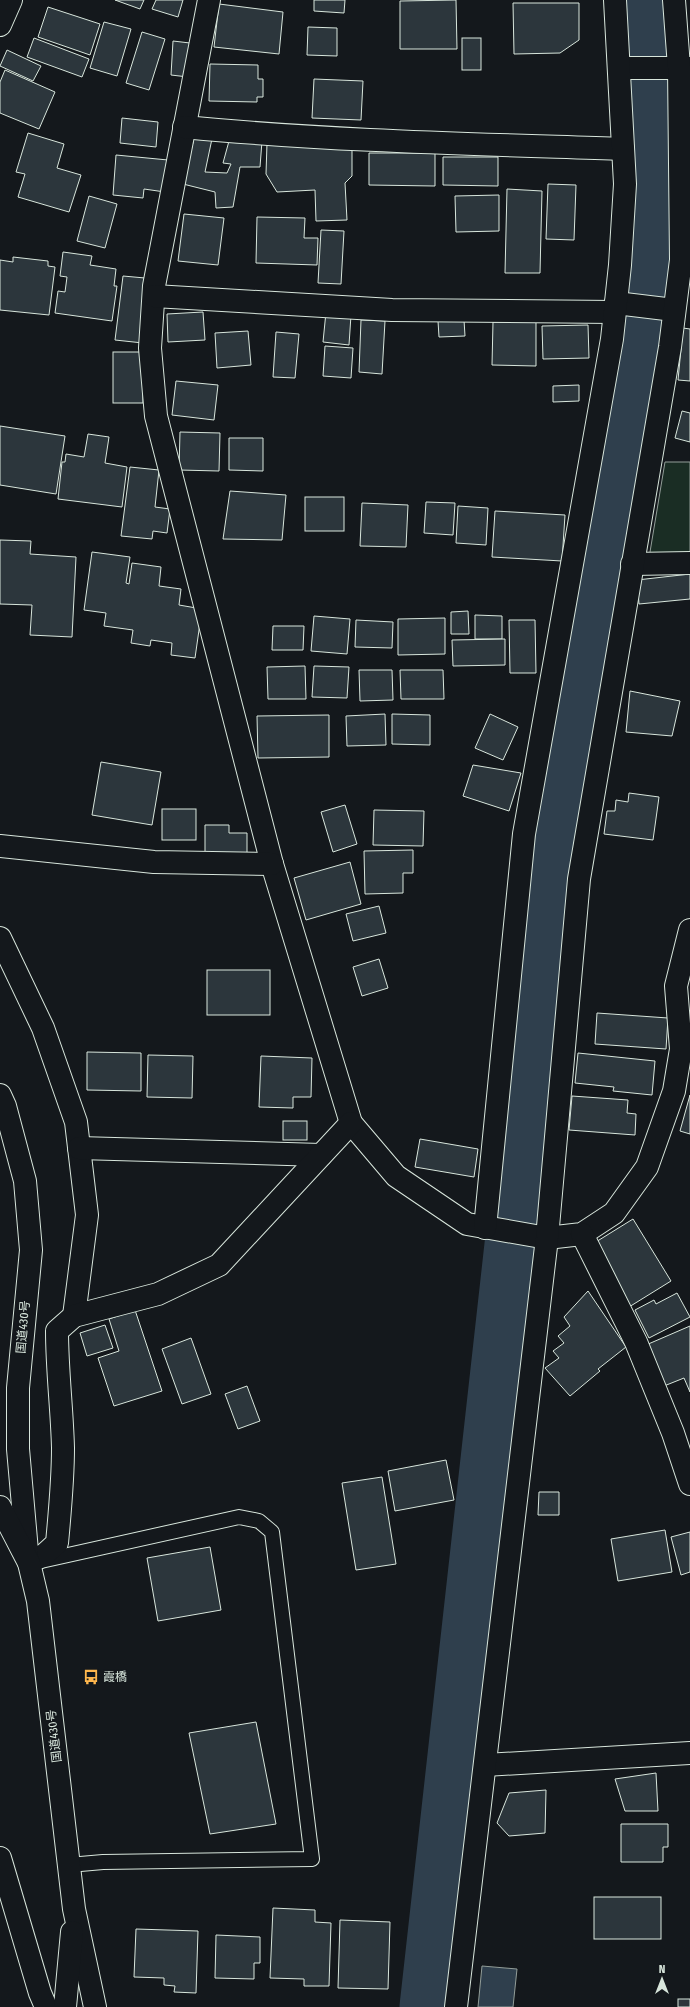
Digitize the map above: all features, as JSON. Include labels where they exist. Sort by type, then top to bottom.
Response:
[{"type":"main road","points":[[0,24],[11,0]]},
{"type":"main road","points":[[209,0],[184,127],[154,296],[150,348],[156,416],[272,864],[351,1123],[396,1176],[467,1224],[543,1238],[582,1234],[614,1213],[647,1167],[674,1092],[680,1049],[676,986],[689,936]]},
{"type":"main road","points":[[490,1229],[524,834],[612,338],[625,184],[615,0]]},
{"type":"main road","points":[[456,2007],[485,1765],[543,1238],[579,879],[670,347],[680,304],[684,67],[674,0]]},
{"type":"main road","points":[[619,68],[684,67]]},
{"type":"main road","points":[[184,127],[261,135],[372,141],[623,149]]},
{"type":"main road","points":[[154,296],[392,310],[615,308],[680,304]]},
{"type":"main road","points":[[632,564],[690,563]]},
{"type":"main road","points":[[0,846],[154,862],[272,864]]},
{"type":"main road","points":[[0,938],[43,1028],[76,1122],[87,1215],[74,1316]]},
{"type":"main road","name":"国道430号","points":[[0,1095],[5,1106],[25,1181],[31,1250],[21,1347],[18,1411],[18,1449],[29,1563],[38,1601],[74,1909],[94,2007]]},
{"type":"main road","points":[[29,1563],[45,1554],[57,1543],[63,1486],[63,1447],[57,1360],[57,1331],[74,1316],[158,1294],[219,1265],[351,1123]]},
{"type":"main road","points":[[79,1148],[322,1155]]},
{"type":"main road","points":[[582,1234],[636,1342],[673,1433],[690,1484]]},
{"type":"main road","name":"国道430号","points":[[0,1507],[29,1563]]},
{"type":"main road","points":[[485,1765],[690,1753]]},
{"type":"main road","points":[[0,1858],[40,1993],[46,2007]]},
{"type":"main road","name":"国道430号","points":[[65,2007],[74,1909]]},
{"type":"lane","points":[[29,1563],[239,1517],[259,1521],[272,1532],[312,1859],[110,1862],[69,1865]]},
{"type":"green space","points":[[665,462],[690,462],[690,557],[649,558]]},
{"type":"water","points":[[482,1966],[517,1969],[513,2007],[478,2007]]},
{"type":"building","points":[[115,0],[144,0],[140,9]]},
{"type":"building","points":[[156,0],[183,0],[178,17],[152,9]]},
{"type":"building","points":[[314,0],[345,0],[344,13],[314,11]]},
{"type":"building","points":[[456,0],[457,49],[400,49],[400,1]]},
{"type":"building","points":[[513,3],[579,3],[579,40],[560,53],[514,54]]},
{"type":"building","points":[[219,4],[283,12],[279,54],[214,47]]},
{"type":"building","points":[[48,7],[100,24],[90,55],[38,37]]},
{"type":"building","points":[[104,22],[131,29],[117,76],[90,68]]},
{"type":"building","points":[[308,27],[337,28],[337,56],[307,55]]},
{"type":"building","points":[[142,32],[165,39],[149,90],[126,83]]},
{"type":"building","points":[[34,38],[89,59],[82,77],[27,57]]},
{"type":"building","points":[[462,38],[481,38],[481,70],[462,70]]},
{"type":"building","points":[[173,41],[190,43],[188,77],[171,75]]},
{"type":"building","points":[[7,50],[41,66],[33,81],[0,66]]},
{"type":"building","points":[[210,64],[258,65],[258,79],[263,79],[263,97],[257,97],[257,102],[209,101]]},
{"type":"building","points":[[5,70],[55,92],[39,129],[0,113],[0,82]]},
{"type":"building","points":[[314,79],[363,81],[361,120],[312,118]]},
{"type":"building","points":[[122,118],[158,122],[156,147],[120,143]]},
{"type":"building","points":[[28,133],[64,144],[57,168],[81,175],[69,212],[18,197],[25,174],[16,172]]},
{"type":"building","points":[[195,134],[213,134],[205,172],[227,173],[231,164],[223,163],[229,141],[262,141],[260,167],[240,167],[233,207],[216,208],[215,192],[183,184]]},
{"type":"building","points":[[267,143],[352,145],[352,176],[345,183],[347,220],[316,221],[315,190],[277,192],[266,174]]},
{"type":"building","points":[[369,153],[435,153],[435,186],[369,185]]},
{"type":"building","points":[[116,155],[168,160],[165,192],[144,189],[143,198],[113,195]]},
{"type":"building","points":[[443,157],[498,157],[498,186],[443,185]]},
{"type":"building","points":[[548,184],[576,185],[574,240],[546,239]]},
{"type":"building","points":[[507,189],[542,191],[540,273],[505,273]]},
{"type":"building","points":[[499,195],[499,231],[456,232],[455,196]]},
{"type":"building","points":[[89,196],[117,204],[105,248],[77,241]]},
{"type":"building","points":[[184,214],[224,218],[218,265],[178,261]]},
{"type":"building","points":[[257,217],[305,218],[304,238],[318,238],[317,265],[256,263]]},
{"type":"building","points":[[321,230],[344,231],[341,284],[318,283]]},
{"type":"building","points":[[63,252],[92,256],[90,265],[116,269],[114,286],[117,286],[112,321],[55,313],[58,291],[65,292],[67,277],[60,276]]},
{"type":"building","points":[[13,257],[48,261],[48,266],[55,267],[49,315],[0,310],[0,260],[13,262]]},
{"type":"building","points":[[123,276],[145,278],[143,343],[115,340]]},
{"type":"building","points":[[203,312],[205,340],[168,342],[167,314]]},
{"type":"building","points":[[326,312],[351,315],[349,345],[323,342]]},
{"type":"building","points":[[361,320],[385,321],[382,374],[359,372]]},
{"type":"building","points":[[464,320],[465,336],[439,337],[438,321]]},
{"type":"building","points":[[493,322],[536,322],[536,366],[492,365]]},
{"type":"building","points":[[588,325],[589,358],[543,359],[542,326]]},
{"type":"building","points":[[683,328],[690,329],[690,381],[678,380]]},
{"type":"building","points":[[248,331],[251,365],[217,368],[215,333]]},
{"type":"building","points":[[276,332],[299,334],[295,378],[273,377]]},
{"type":"building","points":[[325,346],[353,348],[351,378],[323,376]]},
{"type":"building","points":[[113,352],[143,352],[143,403],[113,403]]},
{"type":"building","points":[[176,381],[218,385],[214,420],[172,415]]},
{"type":"building","points":[[579,385],[579,401],[553,402],[553,386]]},
{"type":"building","points":[[682,411],[690,413],[690,442],[675,438]]},
{"type":"building","points":[[0,426],[65,436],[56,494],[0,485]]},
{"type":"building","points":[[180,432],[220,433],[219,471],[179,470]]},
{"type":"building","points":[[88,434],[109,437],[105,463],[127,467],[122,507],[58,499],[62,462],[65,462],[66,454],[84,457]]},
{"type":"building","points":[[229,438],[263,438],[263,471],[229,470]]},
{"type":"building","points":[[130,467],[159,470],[155,507],[170,509],[167,533],[153,531],[152,539],[121,536]]},
{"type":"building","points":[[230,491],[286,495],[282,540],[223,539]]},
{"type":"building","points":[[305,497],[344,497],[344,531],[305,531]]},
{"type":"building","points":[[426,502],[455,503],[453,535],[424,533]]},
{"type":"building","points":[[362,503],[408,505],[406,547],[360,546]]},
{"type":"building","points":[[458,506],[488,508],[486,545],[456,543]]},
{"type":"building","points":[[495,511],[565,515],[562,561],[492,557]]},
{"type":"building","points":[[0,540],[31,541],[30,554],[76,557],[72,637],[30,635],[32,605],[0,604]]},
{"type":"building","points":[[92,552],[130,557],[126,583],[129,584],[132,563],[161,567],[159,586],[181,589],[179,605],[202,609],[195,658],[171,655],[172,643],[151,640],[150,646],[131,643],[133,630],[104,626],[106,613],[84,610]]},
{"type":"building","points":[[690,574],[690,599],[639,604],[637,580]]},
{"type":"building","points":[[468,611],[469,634],[451,634],[451,612]]},
{"type":"building","points":[[475,615],[502,616],[502,639],[475,639]]},
{"type":"building","points":[[314,616],[350,619],[347,654],[311,651]]},
{"type":"building","points":[[445,618],[445,654],[398,655],[398,619]]},
{"type":"building","points":[[356,620],[393,622],[392,648],[355,647]]},
{"type":"building","points":[[509,620],[535,620],[536,673],[510,673]]},
{"type":"building","points":[[273,626],[304,626],[303,650],[272,650]]},
{"type":"building","points":[[505,639],[505,665],[453,666],[452,640]]},
{"type":"building","points":[[305,666],[306,699],[268,699],[267,667]]},
{"type":"building","points":[[314,666],[349,667],[347,698],[312,697]]},
{"type":"building","points":[[359,670],[392,670],[393,700],[360,701]]},
{"type":"building","points":[[400,670],[443,670],[444,699],[401,699]]},
{"type":"building","points":[[630,691],[680,701],[672,736],[626,732]]},
{"type":"building","points":[[385,714],[386,745],[347,746],[346,716]]},
{"type":"building","points":[[392,714],[430,715],[430,745],[392,744]]},
{"type":"building","points":[[490,714],[518,727],[503,760],[475,748]]},
{"type":"building","points":[[329,715],[329,757],[258,758],[257,716]]},
{"type":"building","points":[[101,762],[161,772],[152,825],[92,815]]},
{"type":"building","points":[[473,765],[521,773],[509,811],[463,796]]},
{"type":"building","points":[[629,793],[659,797],[653,840],[604,834],[607,811],[615,811],[616,800],[628,802]]},
{"type":"building","points":[[345,805],[357,844],[333,852],[321,812]]},
{"type":"building","points":[[162,809],[196,809],[196,840],[162,840]]},
{"type":"building","points":[[374,810],[424,811],[423,846],[373,845]]},
{"type":"building","points":[[205,825],[229,825],[229,833],[247,833],[247,854],[205,854]]},
{"type":"building","points":[[413,850],[413,873],[403,873],[403,893],[365,894],[364,851]]},
{"type":"building","points":[[350,862],[361,904],[306,920],[294,878]]},
{"type":"building","points":[[379,906],[386,933],[353,941],[346,914]]},
{"type":"building","points":[[379,959],[388,988],[362,996],[353,967]]},
{"type":"building","points":[[207,970],[270,970],[270,1015],[207,1015]]},
{"type":"building","points":[[597,1013],[668,1018],[666,1049],[595,1044]]},
{"type":"building","points":[[87,1052],[141,1053],[141,1091],[87,1090]]},
{"type":"building","points":[[578,1053],[655,1061],[652,1095],[613,1091],[614,1087],[575,1083]]},
{"type":"building","points":[[148,1055],[193,1056],[192,1098],[147,1097]]},
{"type":"building","points":[[261,1056],[312,1058],[311,1097],[293,1097],[293,1108],[259,1107]]},
{"type":"building","points":[[690,1095],[690,1134],[680,1131]]},
{"type":"building","points":[[572,1096],[628,1100],[627,1113],[636,1114],[635,1135],[569,1130]]},
{"type":"building","points":[[283,1121],[307,1121],[307,1140],[283,1140]]},
{"type":"building","points":[[420,1139],[478,1149],[474,1177],[415,1167]]},
{"type":"building","points":[[633,1219],[671,1281],[629,1307],[591,1245]]},
{"type":"building","points":[[588,1291],[626,1347],[598,1369],[600,1371],[570,1396],[545,1368],[559,1358],[553,1351],[564,1343],[558,1336],[570,1326],[564,1317]]},
{"type":"building","points":[[677,1293],[690,1317],[649,1338],[635,1310],[654,1300],[656,1304]]},
{"type":"building","points":[[135,1310],[162,1391],[114,1406],[98,1358],[119,1351],[109,1319]]},
{"type":"building","points":[[105,1325],[113,1348],[87,1356],[80,1333]]},
{"type":"building","points":[[690,1326],[690,1392],[684,1378],[664,1386],[646,1345]]},
{"type":"building","points":[[191,1338],[211,1394],[182,1404],[162,1349]]},
{"type":"building","points":[[247,1386],[260,1421],[238,1429],[225,1394]]},
{"type":"building","points":[[446,1460],[454,1500],[395,1511],[388,1471]]},
{"type":"building","points":[[382,1477],[396,1564],[356,1570],[342,1483]]},
{"type":"building","points":[[539,1492],[559,1492],[559,1515],[538,1515]]},
{"type":"building","points":[[665,1530],[672,1572],[618,1581],[611,1539]]},
{"type":"building","points":[[690,1532],[690,1572],[681,1575],[671,1537]]},
{"type":"building","points":[[210,1547],[221,1610],[158,1621],[147,1558]]},
{"type":"building","points":[[256,1722],[276,1824],[210,1834],[189,1733]]},
{"type":"building","points":[[656,1773],[658,1811],[625,1811],[615,1779]]},
{"type":"building","points":[[546,1790],[545,1833],[509,1836],[497,1823],[509,1793]]},
{"type":"building","points":[[621,1824],[668,1824],[668,1847],[663,1847],[663,1862],[621,1862]]},
{"type":"building","points":[[594,1897],[661,1897],[661,1939],[594,1939]]},
{"type":"building","points":[[273,1908],[315,1910],[315,1922],[331,1923],[329,1986],[304,1986],[304,1979],[270,1978]]},
{"type":"building","points":[[340,1920],[390,1922],[388,1989],[338,1988]]},
{"type":"building","points":[[136,1929],[198,1931],[196,1993],[174,1992],[175,1986],[164,1985],[164,1978],[134,1977]]},
{"type":"building","points":[[216,1935],[260,1937],[260,1963],[254,1963],[254,1979],[215,1978]]},
{"type":"building","points":[[678,1999],[690,1999],[690,2007],[678,2007]]},
{"type":"waterway","points":[[428,2007],[519,1191],[562,744],[639,354],[650,257],[647,39],[644,0]]},
{"type":"place","name":"霞橋","points":[[91,1677]]}]
